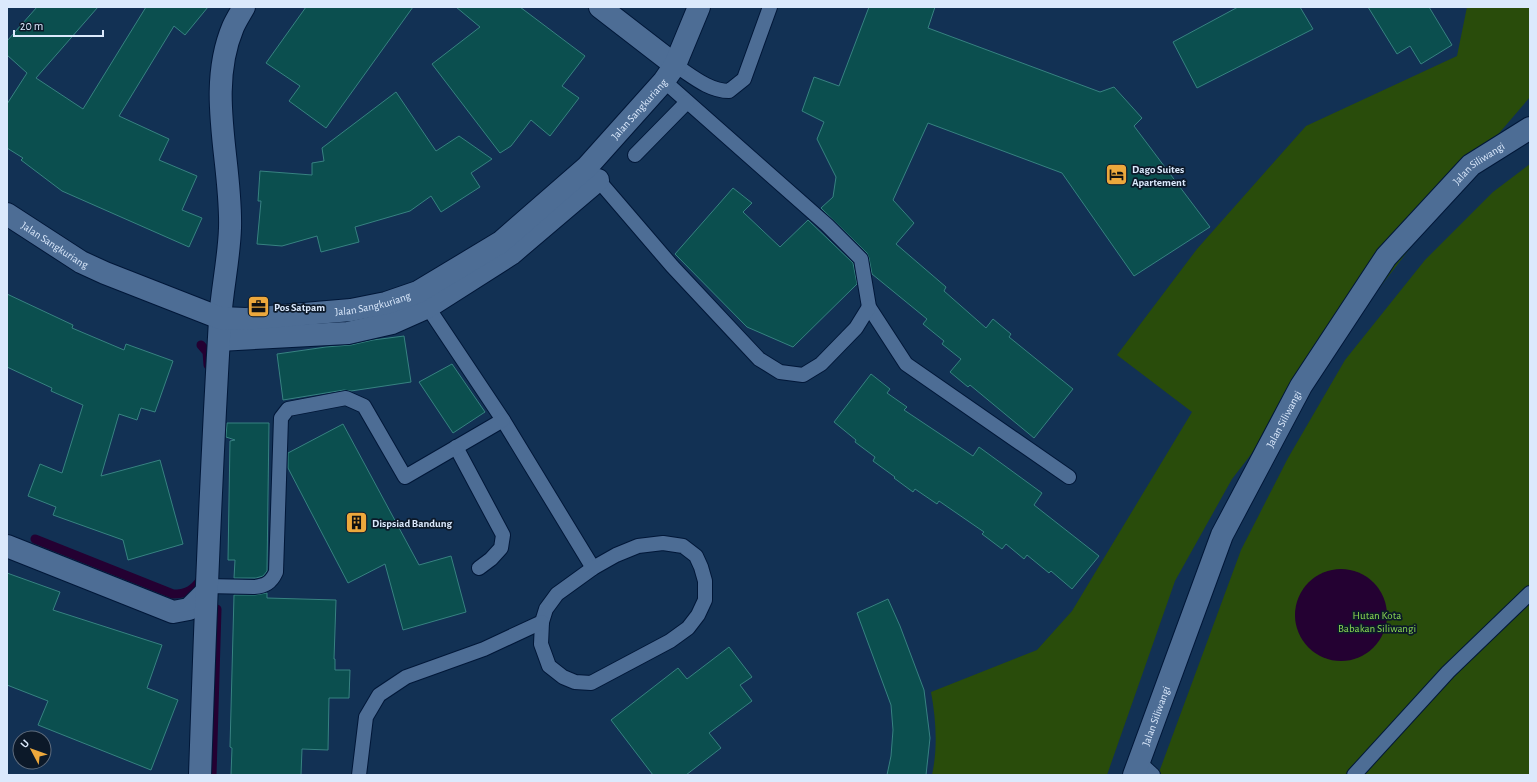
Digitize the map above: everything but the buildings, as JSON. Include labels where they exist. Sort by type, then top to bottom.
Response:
[{"type":"street","points":[[200,775],[206,589],[220,318],[228,249],[230,208],[221,99],[223,62],[233,27],[244,7]]},
{"type":"street","points":[[600,7],[670,73]]},
{"type":"street","name":"Jalan Sangkuriang","points":[[7,214],[82,262],[105,273],[220,318],[246,319],[351,310],[386,303],[423,299],[592,173],[670,73],[698,7]]},
{"type":"street","name":"Jalan Siliwangi","points":[[1142,771],[1222,535],[1301,386],[1386,257],[1471,165],[1530,128]]},
{"type":"street","points":[[219,340],[348,333],[392,323],[423,299]]},
{"type":"street","points":[[7,546],[173,612],[189,609],[206,589]]},
{"type":"lane","points":[[670,73],[707,85],[720,91],[729,91],[744,79],[770,7]]},
{"type":"lane","points":[[670,73],[687,102],[827,225],[861,259],[868,307],[906,364],[1069,477]]},
{"type":"lane","points":[[635,155],[687,102]]},
{"type":"lane","points":[[592,173],[672,266],[759,359],[780,372],[803,375],[821,364],[856,328],[868,307]]},
{"type":"lane","points":[[423,299],[503,420],[593,568]]},
{"type":"lane","points":[[206,589],[261,586],[269,583],[273,579],[276,572],[281,418],[288,409],[346,398],[364,406],[405,477],[503,420]]},
{"type":"lane","points":[[456,447],[503,535],[501,548],[491,559],[479,568]]},
{"type":"lane","points":[[663,543],[683,546],[696,556],[701,567],[705,581],[705,600],[698,615],[688,628],[676,636],[604,678],[591,683],[575,682],[563,677],[549,666],[541,644],[542,622],[546,609],[556,594],[593,568],[616,555],[638,546],[663,543]]},
{"type":"lane","points":[[1354,775],[1448,672],[1530,593]]},
{"type":"lane","points":[[366,775],[359,775],[366,717],[380,695],[406,677],[484,649],[542,622]]},
{"type":"green space","points":[[1467,7],[1530,7],[1530,97],[1495,138],[1232,479],[1175,581],[1107,775],[932,775],[936,733],[931,692],[1037,650],[1072,611],[1192,412],[1117,355],[1197,249],[1306,126],[1457,56]]},
{"type":"green space","name":"Hutan Kota Babakan Siliwangi","points":[[1530,164],[1530,775],[1158,775],[1241,550],[1288,458],[1345,360],[1425,260],[1493,192]]},
{"type":"shaded area","points":[[1341,569],[1359,572],[1374,582],[1384,597],[1387,615],[1384,633],[1374,648],[1359,658],[1341,661],[1323,658],[1308,648],[1298,633],[1295,615],[1298,597],[1308,582],[1323,572]]},
{"type":"waterway","points":[[201,345],[207,352],[208,365]]},
{"type":"waterway","points":[[35,539],[173,594],[189,591],[196,586],[201,579]]},
{"type":"waterway","points":[[212,775],[217,609]]},
{"type":"place","name":"Dago Suites Apartement","points":[[1117,175]]},
{"type":"place","name":"Pos Satpam","points":[[258,307]]},
{"type":"place","name":"Dispsiad Bandung","points":[[357,523]]}]
